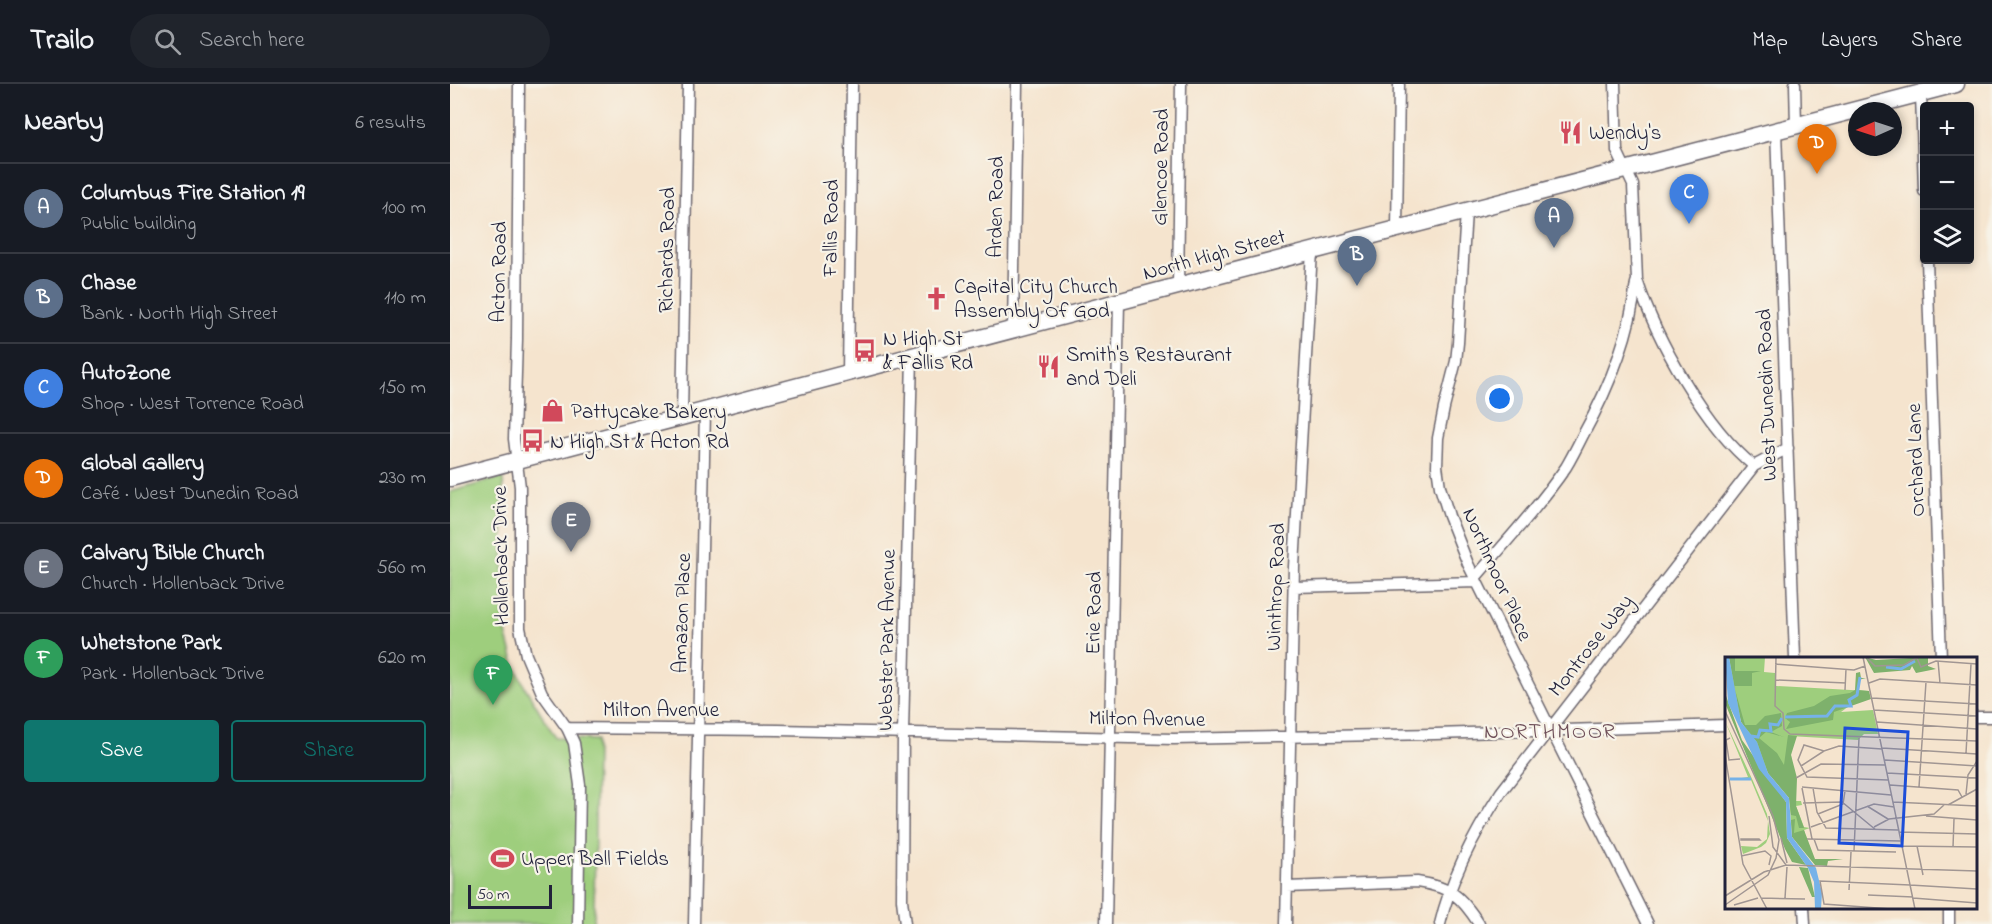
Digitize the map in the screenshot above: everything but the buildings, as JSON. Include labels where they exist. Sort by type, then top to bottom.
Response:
[{"type":"main road","name":"North High Street","points":[[450,478],[1956,84]]},
{"type":"street","name":"Acton Road","points":[[516,461],[514,439],[519,84]]},
{"type":"street","name":"Richards Road","points":[[682,417],[688,84]]},
{"type":"street","name":"Fallis Road","points":[[848,373],[852,84]]},
{"type":"street","name":"Arden Road","points":[[1013,330],[1017,84]]},
{"type":"street","name":"Glencoe Road","points":[[1178,286],[1181,84]]},
{"type":"street","points":[[1397,229],[1399,84]]},
{"type":"street","points":[[1294,587],[1476,580],[1566,466],[1587,428],[1616,364],[1631,313],[1637,280],[1633,185],[1617,151],[1615,84]]},
{"type":"street","points":[[1795,84],[1796,126]]},
{"type":"street","points":[[1921,93],[1923,156]]},
{"type":"street","name":"West Dunedin Road","points":[[1776,131],[1795,657]]},
{"type":"street","name":"Northmoor Place","points":[[1466,211],[1456,361],[1443,408],[1438,438],[1437,466],[1440,487],[1449,516],[1476,580],[1648,924]]},
{"type":"street","name":"Winthrop Road","points":[[1286,924],[1294,587],[1312,251]]},
{"type":"street","name":"Orchard Lane","points":[[1927,264],[1941,657]]},
{"type":"street","points":[[1637,280],[1649,312],[1686,384],[1721,435],[1754,466]]},
{"type":"street","name":"Erie Road","points":[[1106,924],[1119,302]]},
{"type":"street","name":"Webster Park Avenue","points":[[906,924],[902,900],[903,733],[912,356]]},
{"type":"street","name":"Amazon Place","points":[[694,924],[705,411]]},
{"type":"street","name":"Montrose Way","points":[[1440,924],[1462,863],[1482,820],[1501,792],[1754,466],[1788,448]]},
{"type":"street","name":"Hollenback Drive","points":[[516,461],[520,488],[519,612],[523,644],[542,693],[567,728],[574,743],[580,785],[578,924]]},
{"type":"street","name":"Milton Avenue","points":[[567,728],[1174,739],[1290,738],[1725,725]]},
{"type":"street","points":[[1287,887],[1417,882],[1435,884],[1451,891],[1468,907],[1479,924]]},
{"type":"green space","points":[[503,477],[504,625],[515,666],[526,689],[556,738],[596,740],[594,924],[450,924],[450,492]]},
{"type":"place","name":"Wendy's","points":[[1571,132]]},
{"type":"place","name":"Global Gallery","points":[[1817,174]]},
{"type":"place","name":"AutoZone","points":[[1689,224]]},
{"type":"place","name":"Columbus Fire Station 19","points":[[1554,248]]},
{"type":"place","name":"Chase","points":[[1357,286]]},
{"type":"place","name":"Capital City Church Assembly Of God","points":[[936,298]]},
{"type":"place","name":"N High St & Fallis Rd","points":[[865,350]]},
{"type":"place","name":"Smith's Restaurant and Deli","points":[[1048,366]]},
{"type":"place","name":"Pattycake Bakery","points":[[553,411]]},
{"type":"place","name":"N High St & Acton Rd","points":[[532,441]]},
{"type":"place","name":"Calvary Bible Church","points":[[571,552]]},
{"type":"place","name":"Whetstone Park","points":[[493,705]]},
{"type":"place","name":"Upper Ball Fields","points":[[503,858]]},
{"type":"district","name":"NORTHMOOR","points":[[1550,730]]}]
